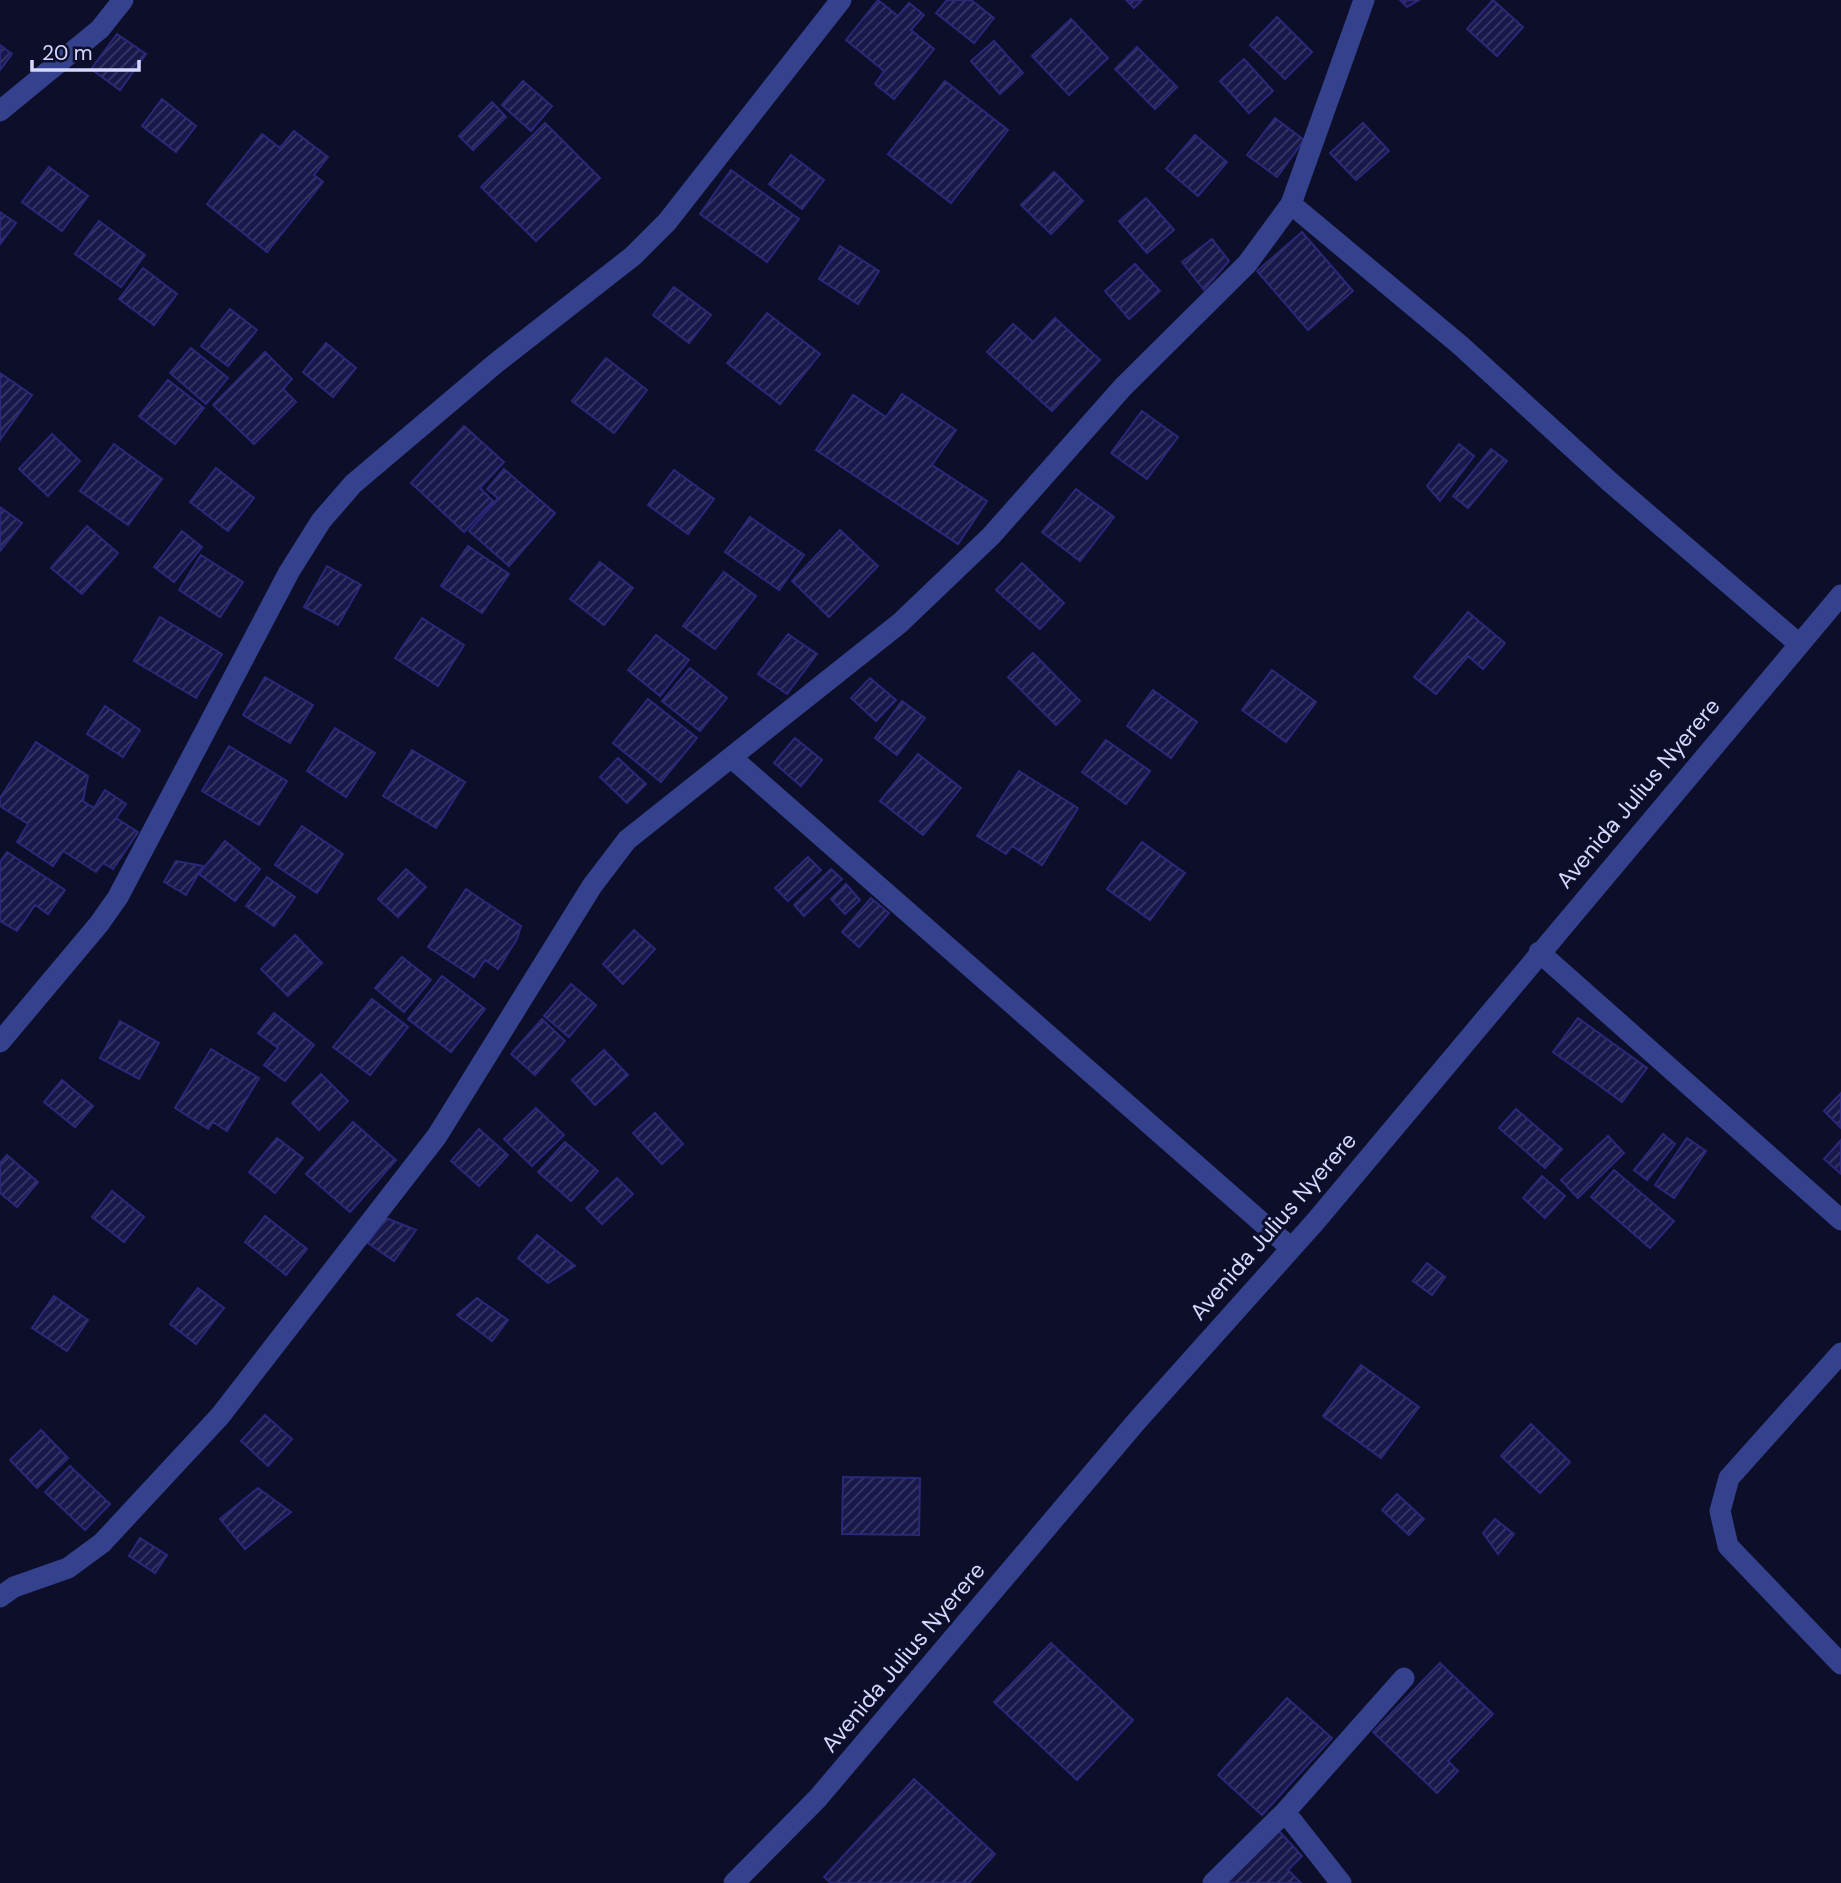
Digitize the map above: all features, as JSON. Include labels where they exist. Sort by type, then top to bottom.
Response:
[{"type":"street","points":[[0,111],[100,29],[123,0]]},
{"type":"street","points":[[0,1042],[99,924],[118,897],[289,572],[321,521],[353,484],[496,363],[633,256],[667,222],[841,0]]},
{"type":"street","points":[[0,1571],[7,1592],[68,1568],[102,1543],[220,1416],[437,1136],[592,886],[627,841],[900,622],[991,536],[1123,387],[1247,264],[1291,204],[1364,0]]},
{"type":"street","points":[[1291,204],[1460,345],[1610,482],[1799,644]]},
{"type":"street","name":"Avenida Julius Nyerere","points":[[734,1883],[818,1798],[1136,1422],[1291,1248],[1841,595]]},
{"type":"street","points":[[732,758],[1291,1248]]},
{"type":"street","points":[[1539,952],[1841,1220]]},
{"type":"street","points":[[1841,1353],[1729,1478],[1720,1511],[1728,1546],[1841,1664]]},
{"type":"street","points":[[1213,1883],[1285,1812],[1404,1678]]},
{"type":"street","points":[[1285,1812],[1341,1883]]},
{"type":"building","points":[[878,0],[898,16],[909,3],[924,15],[911,30],[934,49],[894,99],[875,84],[884,71],[846,40]]},
{"type":"building","points":[[947,0],[971,0],[994,18],[974,43],[936,13]]},
{"type":"building","points":[[1126,0],[1142,0],[1134,8]]},
{"type":"building","points":[[1400,0],[1419,0],[1407,7]]},
{"type":"building","points":[[1493,0],[1523,27],[1497,56],[1467,29]]},
{"type":"building","points":[[1277,17],[1312,52],[1285,79],[1250,45]]},
{"type":"building","points":[[1071,19],[1108,58],[1069,95],[1032,56]]},
{"type":"building","points":[[117,34],[146,54],[120,90],[91,69]]},
{"type":"building","points":[[994,41],[1023,73],[1000,94],[971,61]]},
{"type":"building","points":[[0,45],[12,54],[0,70]]},
{"type":"building","points":[[1137,47],[1177,87],[1155,109],[1115,69]]},
{"type":"building","points":[[1244,59],[1273,91],[1249,113],[1220,81]]},
{"type":"building","points":[[523,81],[552,106],[531,131],[502,105]]},
{"type":"building","points":[[945,81],[1008,130],[951,203],[888,154]]},
{"type":"building","points":[[162,99],[196,126],[176,152],[142,126]]},
{"type":"building","points":[[492,102],[506,117],[473,150],[459,136]]},
{"type":"building","points":[[1275,118],[1304,140],[1277,177],[1247,155]]},
{"type":"building","points":[[545,123],[600,178],[536,241],[481,187]]},
{"type":"building","points":[[1363,123],[1389,151],[1356,180],[1330,153]]},
{"type":"building","points":[[294,131],[328,157],[314,175],[323,182],[267,252],[207,204],[262,134],[280,148]]},
{"type":"building","points":[[1195,135],[1227,162],[1198,196],[1166,169]]},
{"type":"building","points":[[791,155],[824,180],[802,209],[769,184]]},
{"type":"building","points":[[49,167],[88,196],[62,231],[22,202]]},
{"type":"building","points":[[731,170],[799,219],[767,262],[700,214]]},
{"type":"building","points":[[1054,172],[1083,201],[1051,234],[1021,205]]},
{"type":"building","points":[[1146,198],[1174,230],[1147,253],[1119,221]]},
{"type":"building","points":[[0,212],[16,223],[0,244]]},
{"type":"building","points":[[99,221],[145,255],[121,287],[75,254]]},
{"type":"building","points":[[1302,232],[1353,291],[1308,330],[1257,271]]},
{"type":"building","points":[[1212,239],[1229,261],[1204,290],[1182,262]]},
{"type":"building","points":[[840,246],[879,271],[858,304],[819,279]]},
{"type":"building","points":[[1135,264],[1160,291],[1129,319],[1105,291]]},
{"type":"building","points":[[143,268],[177,294],[154,325],[119,299]]},
{"type":"building","points":[[674,287],[711,315],[689,343],[653,315]]},
{"type":"building","points":[[230,309],[257,330],[228,366],[201,346]]},
{"type":"building","points":[[767,313],[820,354],[780,404],[727,363]]},
{"type":"building","points":[[1055,318],[1100,360],[1052,411],[987,352],[1013,324],[1033,342]]},
{"type":"building","points":[[326,343],[356,368],[333,397],[303,372]]},
{"type":"building","points":[[191,348],[228,378],[206,404],[170,373]]},
{"type":"building","points":[[265,352],[292,379],[283,389],[296,402],[254,444],[213,405]]},
{"type":"building","points":[[606,358],[647,390],[614,433],[572,401]]},
{"type":"building","points":[[0,373],[32,395],[0,440]]},
{"type":"building","points":[[168,380],[204,408],[175,444],[139,416]]},
{"type":"building","points":[[902,394],[956,430],[932,465],[987,501],[958,544],[816,450],[853,395],[886,417]]},
{"type":"building","points":[[1142,411],[1178,437],[1147,479],[1111,453]]},
{"type":"building","points":[[464,426],[504,462],[480,488],[493,501],[464,532],[411,483]]},
{"type":"building","points":[[52,434],[80,461],[48,496],[19,469]]},
{"type":"building","points":[[114,444],[162,479],[128,525],[80,491]]},
{"type":"building","points":[[1459,444],[1474,456],[1440,501],[1427,486]]},
{"type":"building","points":[[1491,449],[1507,461],[1468,508],[1453,496]]},
{"type":"building","points":[[216,468],[254,498],[228,531],[190,502]]},
{"type":"building","points":[[504,469],[555,513],[509,566],[469,531],[498,498],[487,489]]},
{"type":"building","points":[[674,470],[714,499],[688,534],[648,505]]},
{"type":"building","points":[[1076,489],[1114,517],[1080,561],[1042,532]]},
{"type":"building","points":[[0,507],[22,523],[0,551]]},
{"type":"building","points":[[750,517],[804,555],[779,590],[725,552]]},
{"type":"building","points":[[87,526],[118,553],[82,594],[51,568]]},
{"type":"building","points":[[840,530],[878,566],[829,617],[792,581]]},
{"type":"building","points":[[182,531],[202,547],[174,582],[154,567]]},
{"type":"building","points":[[468,546],[509,574],[482,613],[441,586]]},
{"type":"building","points":[[201,555],[243,582],[220,617],[179,590]]},
{"type":"building","points":[[600,562],[633,588],[604,625],[570,599]]},
{"type":"building","points":[[1022,563],[1064,603],[1040,629],[996,590]]},
{"type":"building","points":[[327,566],[361,585],[338,625],[304,607]]},
{"type":"building","points":[[724,572],[756,596],[715,649],[683,626]]},
{"type":"building","points":[[1468,612],[1505,643],[1483,669],[1468,656],[1436,694],[1414,677]]},
{"type":"building","points":[[160,617],[222,654],[196,698],[134,661]]},
{"type":"building","points":[[422,618],[464,645],[438,686],[395,658]]},
{"type":"building","points":[[788,634],[817,654],[787,694],[758,674]]},
{"type":"building","points":[[656,635],[689,660],[660,696],[628,670]]},
{"type":"building","points":[[1033,653],[1080,701],[1056,725],[1008,677]]},
{"type":"building","points":[[690,668],[727,698],[700,731],[662,701]]},
{"type":"building","points":[[1272,670],[1316,702],[1286,742],[1242,710]]},
{"type":"building","points":[[265,677],[313,705],[290,743],[243,715]]},
{"type":"building","points":[[870,678],[896,700],[876,721],[851,698]]},
{"type":"building","points":[[1153,690],[1197,722],[1171,758],[1127,726]]},
{"type":"building","points":[[648,699],[697,738],[661,782],[613,743]]},
{"type":"building","points":[[902,701],[925,718],[897,755],[875,738]]},
{"type":"building","points":[[105,706],[140,730],[123,757],[87,734]]},
{"type":"building","points":[[335,728],[375,753],[346,797],[307,771]]},
{"type":"building","points":[[795,738],[822,760],[801,786],[774,763]]},
{"type":"building","points":[[1106,740],[1150,771],[1126,804],[1082,772]]},
{"type":"building","points":[[36,742],[88,776],[83,801],[94,808],[105,790],[126,804],[116,818],[138,832],[113,869],[103,863],[96,872],[63,851],[53,866],[17,842],[28,824],[0,806],[0,798]]},
{"type":"building","points":[[229,746],[287,781],[259,825],[202,791]]},
{"type":"building","points":[[412,750],[465,782],[436,828],[383,796]]},
{"type":"building","points":[[918,754],[961,788],[923,835],[880,801]]},
{"type":"building","points":[[618,758],[646,784],[627,803],[600,777]]},
{"type":"building","points":[[1019,771],[1078,808],[1042,865],[1012,846],[1006,854],[977,836]]},
{"type":"building","points":[[302,826],[343,854],[317,893],[275,865]]},
{"type":"building","points":[[225,841],[260,869],[235,901],[199,874]]},
{"type":"building","points":[[1142,842],[1185,873],[1150,920],[1107,889]]},
{"type":"building","points":[[7,852],[65,890],[48,914],[35,905],[17,931],[0,921],[0,862]]},
{"type":"building","points":[[808,857],[821,870],[788,901],[775,888]]},
{"type":"building","points":[[176,861],[203,866],[186,895],[164,882]]},
{"type":"building","points":[[406,869],[426,887],[398,917],[378,899]]},
{"type":"building","points":[[831,869],[842,879],[804,916],[794,905]]},
{"type":"building","points":[[267,877],[295,897],[274,926],[246,906]]},
{"type":"building","points":[[846,884],[860,900],[845,914],[831,899]]},
{"type":"building","points":[[466,889],[521,926],[517,939],[498,969],[485,960],[474,977],[428,947]]},
{"type":"building","points":[[871,898],[889,913],[859,947],[842,932]]},
{"type":"building","points":[[634,930],[655,949],[623,984],[603,964]]},
{"type":"building","points":[[295,935],[322,963],[288,996],[261,969]]},
{"type":"building","points":[[402,957],[431,980],[404,1012],[375,988]]},
{"type":"building","points":[[442,976],[485,1009],[451,1052],[408,1019]]},
{"type":"building","points":[[571,984],[596,1005],[569,1037],[544,1016]]},
{"type":"building","points":[[372,999],[408,1027],[370,1075],[333,1047]]},
{"type":"building","points":[[274,1013],[314,1045],[285,1081],[264,1065],[278,1048],[258,1033]]},
{"type":"building","points":[[1578,1018],[1647,1068],[1622,1102],[1553,1052]]},
{"type":"building","points":[[542,1019],[565,1041],[535,1075],[511,1054]]},
{"type":"building","points":[[120,1021],[159,1043],[139,1079],[100,1058]]},
{"type":"building","points":[[211,1049],[259,1078],[227,1131],[213,1122],[208,1129],[175,1108]]},
{"type":"building","points":[[604,1050],[628,1075],[595,1105],[572,1080]]},
{"type":"building","points":[[321,1074],[348,1101],[319,1130],[292,1103]]},
{"type":"building","points":[[62,1080],[93,1106],[75,1127],[44,1102]]},
{"type":"building","points":[[1841,1093],[1841,1128],[1824,1111]]},
{"type":"building","points":[[536,1108],[564,1135],[532,1166],[504,1139]]},
{"type":"building","points":[[1516,1109],[1562,1149],[1545,1168],[1499,1128]]},
{"type":"building","points":[[655,1113],[683,1144],[662,1164],[633,1133]]},
{"type":"building","points":[[353,1122],[396,1160],[350,1212],[306,1174]]},
{"type":"building","points":[[479,1129],[508,1155],[479,1186],[451,1161]]},
{"type":"building","points":[[1663,1134],[1675,1144],[1647,1180],[1634,1170]]},
{"type":"building","points":[[1608,1136],[1624,1153],[1578,1198],[1561,1180]]},
{"type":"building","points":[[277,1138],[303,1158],[275,1193],[249,1172]]},
{"type":"building","points":[[1687,1138],[1706,1151],[1674,1198],[1655,1185]]},
{"type":"building","points":[[1841,1140],[1841,1174],[1824,1159]]},
{"type":"building","points":[[565,1142],[598,1171],[571,1201],[538,1172]]},
{"type":"building","points":[[7,1155],[38,1182],[17,1207],[0,1193],[0,1163]]},
{"type":"building","points":[[1614,1170],[1674,1221],[1650,1248],[1591,1197]]},
{"type":"building","points":[[1542,1176],[1565,1196],[1545,1218],[1523,1198]]},
{"type":"building","points":[[617,1178],[633,1194],[602,1224],[586,1208]]},
{"type":"building","points":[[112,1191],[144,1217],[124,1242],[92,1217]]},
{"type":"building","points":[[265,1216],[307,1249],[286,1275],[245,1242]]},
{"type":"building","points":[[386,1218],[416,1230],[394,1261],[368,1243]]},
{"type":"building","points":[[537,1235],[575,1266],[548,1283],[518,1258]]},
{"type":"building","points":[[1427,1263],[1445,1277],[1432,1295],[1413,1281]]},
{"type":"building","points":[[198,1288],[224,1308],[196,1344],[170,1324]]},
{"type":"building","points":[[54,1296],[88,1320],[67,1351],[32,1328]]},
{"type":"building","points":[[477,1298],[508,1320],[492,1341],[457,1315]]},
{"type":"building","points":[[1361,1365],[1419,1407],[1381,1458],[1323,1416]]},
{"type":"building","points":[[265,1415],[292,1439],[268,1466],[241,1441]]},
{"type":"building","points":[[1531,1424],[1570,1462],[1540,1493],[1501,1456]]},
{"type":"building","points":[[41,1430],[68,1458],[37,1488],[10,1460]]},
{"type":"building","points":[[70,1466],[110,1504],[85,1530],[45,1492]]},
{"type":"building","points":[[843,1477],[920,1478],[919,1535],[842,1534]]},
{"type":"building","points":[[258,1488],[291,1512],[245,1549],[220,1519]]},
{"type":"building","points":[[1397,1494],[1424,1519],[1409,1535],[1382,1510]]},
{"type":"building","points":[[1495,1519],[1514,1534],[1498,1554],[1483,1533]]},
{"type":"building","points":[[140,1538],[167,1555],[155,1573],[129,1556]]},
{"type":"building","points":[[1051,1643],[1133,1720],[1077,1780],[994,1702]]},
{"type":"building","points":[[1440,1663],[1493,1714],[1448,1761],[1458,1771],[1437,1793],[1373,1732]]},
{"type":"building","points":[[1287,1698],[1332,1738],[1262,1815],[1218,1775]]},
{"type":"building","points":[[914,1779],[995,1854],[969,1883],[831,1883],[824,1877]]},
{"type":"building","points":[[1278,1830],[1302,1856],[1288,1870],[1301,1883],[1223,1883]]}]
